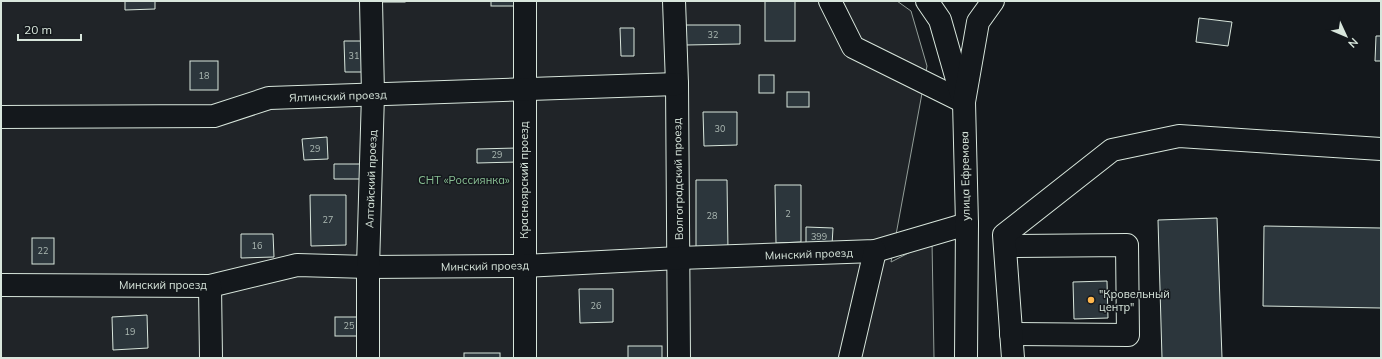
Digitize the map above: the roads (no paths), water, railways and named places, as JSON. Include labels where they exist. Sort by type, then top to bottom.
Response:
[{"type":"main road","name":"Алтайский проезд","points":[[368,358],[368,267],[373,94],[371,1]]},
{"type":"main road","name":"Красноярский проезд","points":[[525,1],[525,358]]},
{"type":"main road","name":"Волгоградский проезд","points":[[674,1],[677,84],[679,358]]},
{"type":"main road","points":[[830,1],[853,47],[964,102]]},
{"type":"main road","points":[[926,1],[940,20],[964,102]]},
{"type":"main road","name":"улица Ефремова","points":[[966,358],[967,224],[964,102],[978,22],[993,1]]},
{"type":"main road","name":"Ялтинский проезд","points":[[1,117],[214,116],[269,98],[677,84]]},
{"type":"main road","points":[[1013,358],[1004,235],[1112,150],[1179,136],[1381,149]]},
{"type":"main road","name":"Минский проезд","points":[[1,285],[210,286],[297,265],[368,267],[524,266],[679,258],[875,251],[967,224]]},
{"type":"main road","points":[[1005,246],[1127,245],[1128,335],[1011,334]]},
{"type":"main road","points":[[850,358],[875,251]]},
{"type":"main road","points":[[210,286],[211,358]]},
{"type":"place","name":"\"Кровельный центр\"","points":[[1091,300]]},
{"type":"park label","name":"СНТ «Россиянка»","points":[[464,180]]}]
